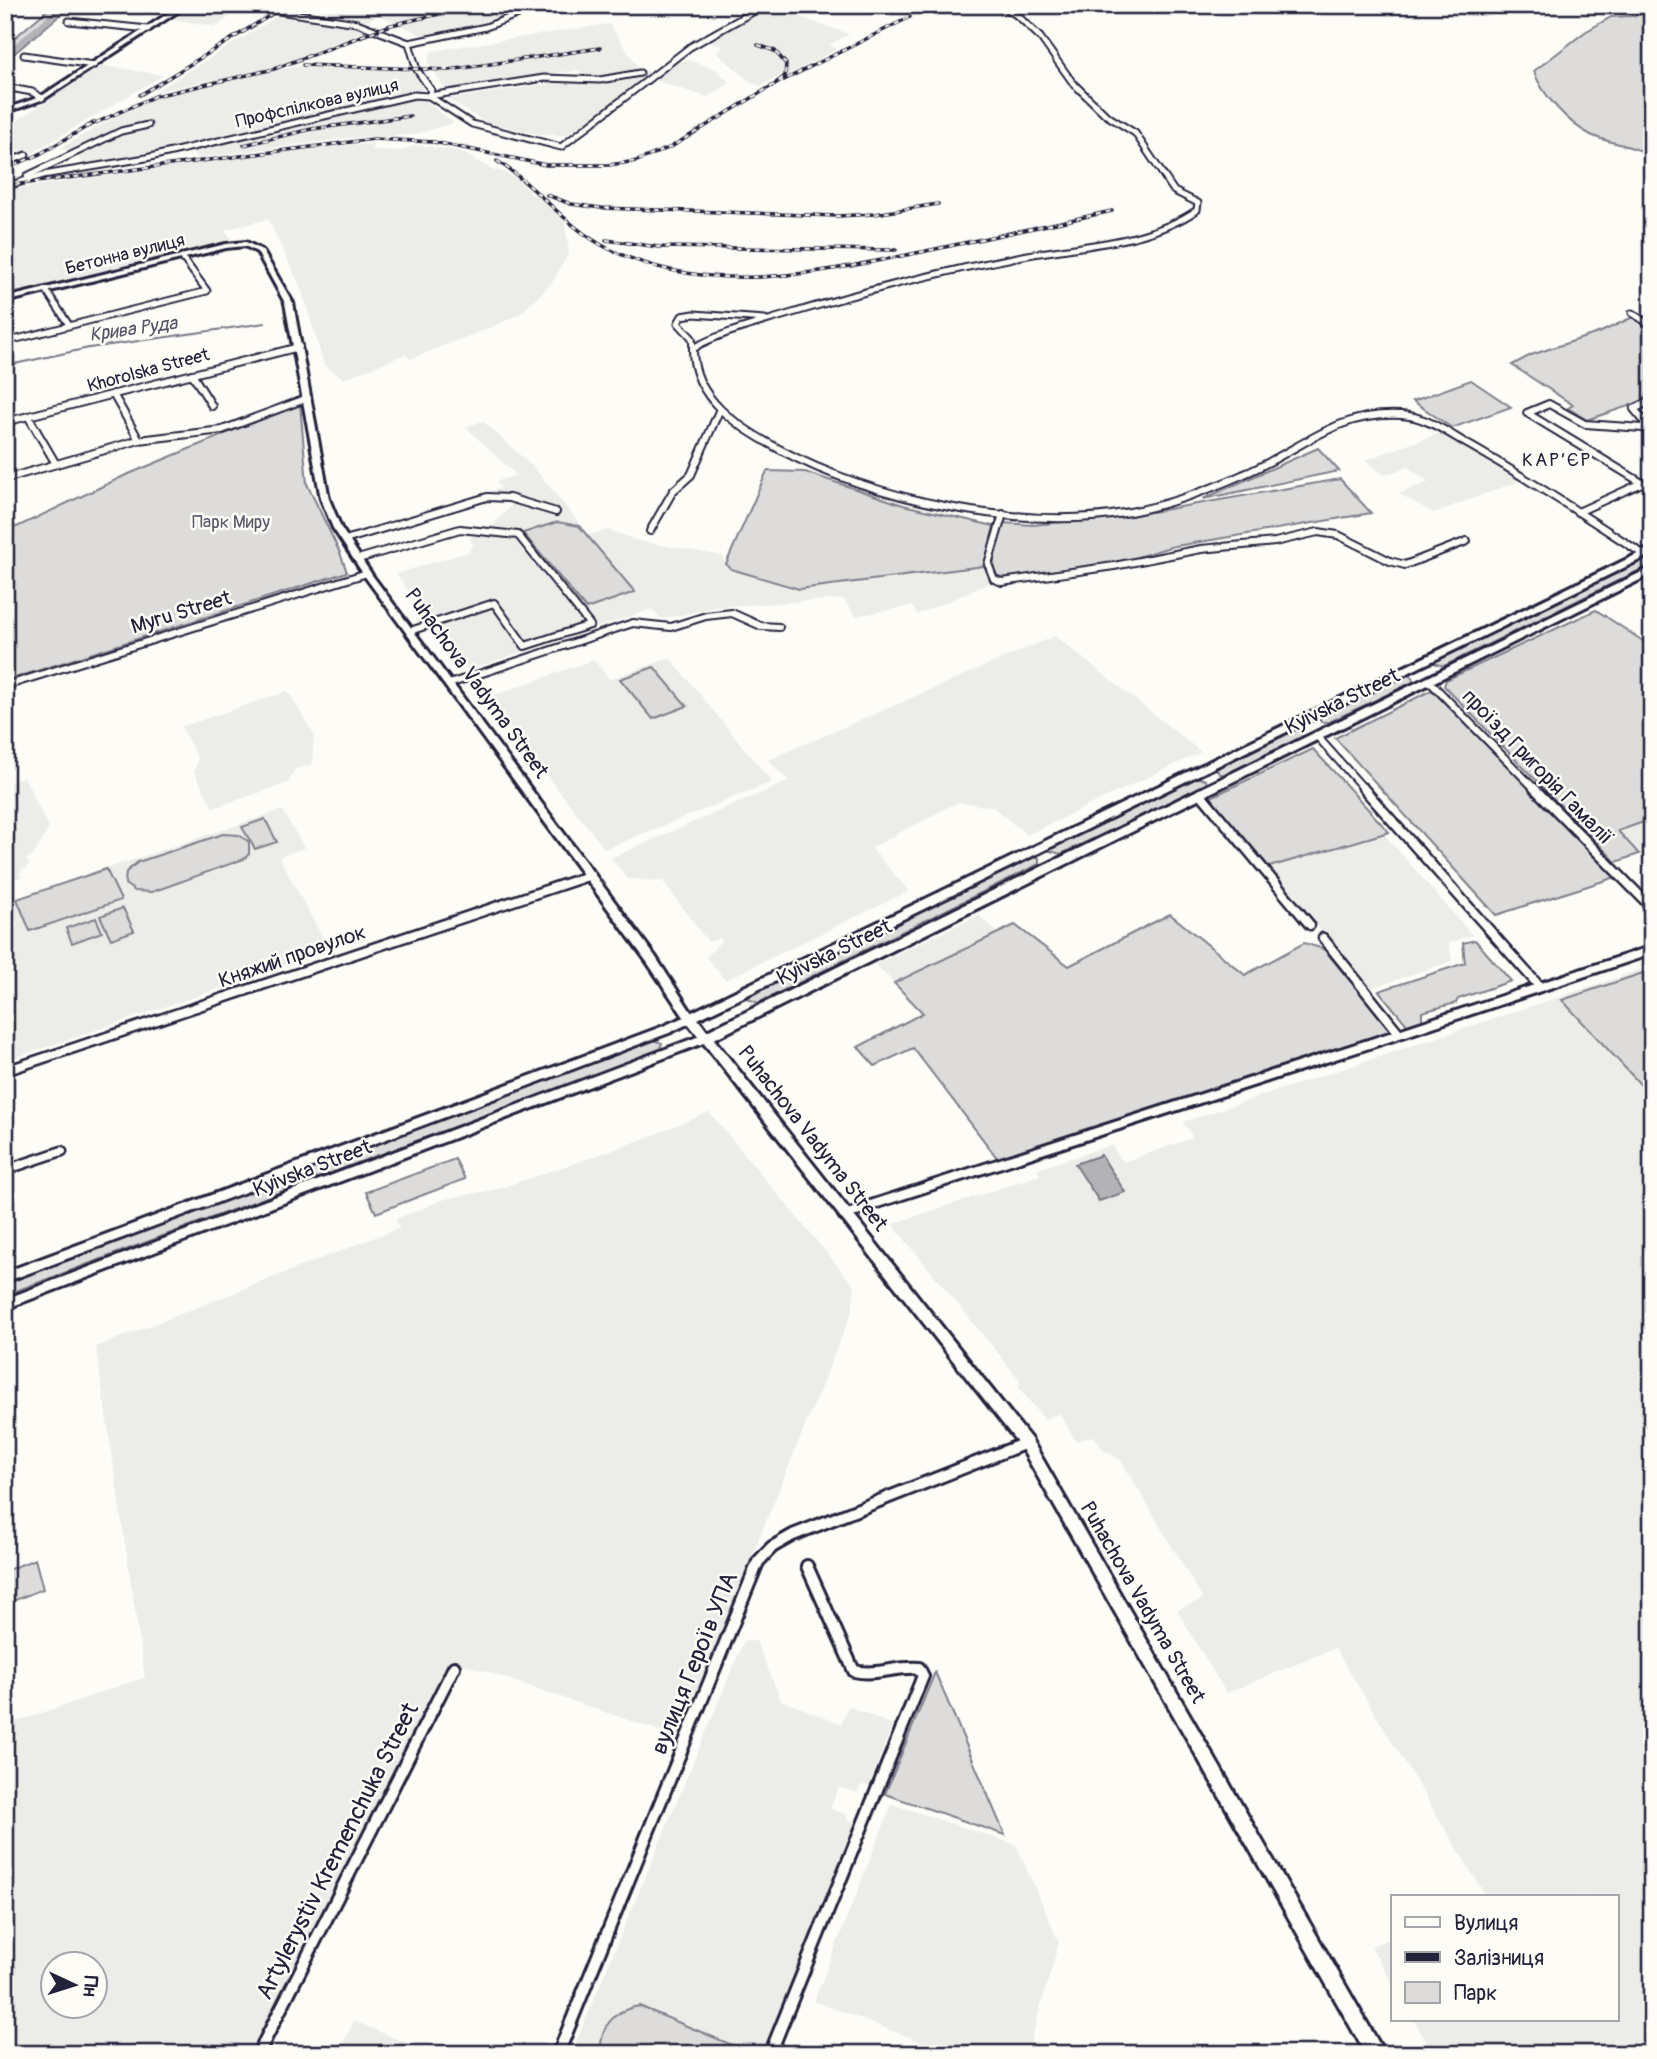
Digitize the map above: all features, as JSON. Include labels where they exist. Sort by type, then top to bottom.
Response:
[{"type":"main road","name":"Kyivska Street","points":[[690,1018],[1298,721],[1649,554]]},
{"type":"main road","name":"Kyivska Street","points":[[705,1038],[1652,570]]},
{"type":"main road","points":[[1410,667],[1429,681]]},
{"type":"main road","points":[[1298,721],[1316,734]]},
{"type":"main road","points":[[1200,769],[1219,784]]},
{"type":"main road","points":[[1037,848],[1055,864]]},
{"type":"main road","name":"Puhachova Vadyma Street","points":[[690,1018],[1026,1443],[1376,2054]]},
{"type":"street","points":[[5,13],[14,5]]},
{"type":"street","points":[[5,111],[42,98],[185,5]]},
{"type":"street","points":[[239,5],[357,23],[409,43],[486,27],[541,5]]},
{"type":"street","points":[[409,43],[417,70],[431,90],[429,96],[472,124],[561,147],[690,47],[765,5]]},
{"type":"street","points":[[693,348],[768,319],[949,272],[1146,234],[1183,221],[1197,210],[1198,203],[1174,191],[1135,133],[1106,115],[1081,91],[1040,37],[1002,5]]},
{"type":"street","points":[[69,21],[148,29]]},
{"type":"street","points":[[24,55],[94,65]]},
{"type":"street","name":"Профспілкова вулиця","points":[[5,187],[43,175],[146,158],[397,98],[429,96],[544,78],[600,79],[640,73]]},
{"type":"street","points":[[5,88],[32,92],[42,98]]},
{"type":"street","points":[[12,183],[121,131],[148,125]]},
{"type":"street","points":[[5,163],[26,155]]},
{"type":"street","name":"Бетонна вулиця","points":[[5,300],[226,246],[252,246]]},
{"type":"street","name":"Puhachova Vadyma Street","points":[[252,246],[260,251],[289,303],[325,499],[345,540],[591,875],[690,1018]]},
{"type":"street","points":[[5,342],[207,291],[182,257]]},
{"type":"street","points":[[47,290],[69,326]]},
{"type":"street","points":[[1632,313],[1652,326]]},
{"type":"street","points":[[768,319],[694,314],[681,316],[678,323],[692,338],[692,355],[704,392],[719,411],[780,452],[834,477],[912,498],[1003,514],[1059,518],[1158,507],[1266,466],[1321,431],[1364,419],[1403,414],[1423,419],[1522,475],[1649,554]]},
{"type":"street","name":"Khorolska Street","points":[[5,422],[299,347]]},
{"type":"street","points":[[192,374],[212,406]]},
{"type":"street","points":[[113,394],[139,440]]},
{"type":"street","points":[[5,480],[139,440],[222,430],[308,398]]},
{"type":"street","points":[[1643,428],[1645,422],[1634,409],[1652,400]]},
{"type":"street","points":[[1642,483],[1527,413],[1549,404],[1589,425],[1643,428],[1652,433]]},
{"type":"street","points":[[650,531],[673,491],[691,475],[719,411]]},
{"type":"street","points":[[28,416],[56,464]]},
{"type":"street","points":[[1578,512],[1652,479]]},
{"type":"street","points":[[345,540],[487,497],[509,498],[556,512]]},
{"type":"street","points":[[1003,514],[988,564],[994,579],[1002,582],[1114,566],[1201,549],[1266,543],[1318,532],[1338,535],[1390,561],[1405,565],[1467,541]]},
{"type":"street","points":[[358,559],[460,529],[518,535],[590,625],[525,646],[494,603],[410,631]]},
{"type":"street","name":"Myru Street","points":[[5,686],[367,573]]},
{"type":"street","points":[[449,684],[633,623],[671,627],[706,616],[732,613],[761,626],[779,628]]},
{"type":"street","name":"проїзд Григорія Гамалії","points":[[1429,681],[1652,908]]},
{"type":"street","points":[[1316,734],[1540,987]]},
{"type":"street","points":[[1200,793],[1310,925]]},
{"type":"street","name":"Княжий провулок","points":[[5,1071],[591,875]]},
{"type":"street","points":[[1323,938],[1399,1033]]},
{"type":"street","points":[[845,1216],[868,1206],[1652,950]]},
{"type":"street","name":"Kyivska Street","points":[[5,1277],[496,1094],[690,1018]]},
{"type":"street","name":"Kyivska Street","points":[[5,1304],[705,1038]]},
{"type":"street","points":[[5,1170],[62,1151]]},
{"type":"street","name":"вулиця Героїв УПА","points":[[558,2054],[758,1562],[772,1547],[793,1535],[1026,1443]]},
{"type":"street","points":[[770,2054],[922,1676],[919,1668],[910,1667],[877,1675],[854,1671],[807,1566]]},
{"type":"street","name":"Artylerystiv Kremenchuka Street","points":[[258,2054],[454,1667]]},
{"type":"shaded area","points":[[302,5],[533,5],[484,24],[423,36],[378,14],[368,21]]},
{"type":"shaded area","points":[[769,5],[849,34],[829,45],[837,49],[786,76],[781,75],[761,86],[752,83],[716,52],[723,46],[708,41]]},
{"type":"shaded area","points":[[192,7],[233,14],[216,27],[173,19]]},
{"type":"shaded area","points":[[281,14],[355,25],[368,32],[319,53],[257,71],[154,92]]},
{"type":"shaded area","points":[[609,24],[639,68],[650,72],[605,109],[567,135],[544,135],[486,123],[448,99],[588,78],[579,70],[446,90],[428,62],[431,51]]},
{"type":"shaded area","points":[[688,60],[717,70],[730,83],[707,97],[656,81],[656,77],[677,62]]},
{"type":"shaded area","points":[[100,65],[163,75],[27,156],[18,151],[5,157],[5,119],[15,122]]},
{"type":"shaded area","points":[[298,66],[348,66],[413,72],[423,89],[132,157],[82,165],[78,155],[60,148],[150,98]]},
{"type":"shaded area","points":[[420,97],[454,123],[412,135],[348,138],[198,158],[188,149]]},
{"type":"shaded area","points":[[374,144],[371,150],[401,151],[415,145],[459,151],[495,171],[518,179],[532,195],[536,194],[565,223],[569,253],[551,284],[521,313],[494,326],[410,359],[405,354],[344,379],[324,365],[301,288],[268,219],[225,230],[232,239],[5,295],[5,190],[305,148]]},
{"type":"shaded area","points":[[483,421],[535,469],[589,535],[609,530],[639,541],[723,556],[726,564],[792,589],[984,566],[987,567],[991,583],[918,614],[911,606],[856,616],[843,599],[716,607],[662,619],[652,609],[467,670],[396,574],[471,551],[469,548],[474,546],[469,538],[487,531],[512,505],[496,500],[487,492],[501,488],[496,482],[516,475],[466,427]]},
{"type":"shaded area","points":[[1443,432],[1522,480],[1434,513],[1399,494],[1429,482],[1408,467],[1384,475],[1365,460]]},
{"type":"shaded area","points":[[1055,636],[1201,752],[1027,835],[993,807],[958,802],[871,848],[909,891],[725,980],[706,957],[721,938],[708,942],[663,881],[628,879],[611,858],[789,781],[768,760]]},
{"type":"shaded area","points":[[670,658],[772,782],[605,849],[486,698],[593,660],[610,679]]},
{"type":"shaded area","points":[[288,691],[314,735],[312,764],[295,769],[288,783],[213,808],[194,771],[198,759],[181,727]]},
{"type":"shaded area","points":[[24,777],[49,828],[33,856],[29,856],[26,862],[30,862],[26,869],[22,869],[20,878],[5,881],[5,784]]},
{"type":"shaded area","points":[[282,810],[304,848],[279,857],[330,951],[5,1061],[5,932],[18,927],[6,902]]},
{"type":"shaded area","points":[[1652,819],[1652,867],[1617,831]]},
{"type":"shaded area","points":[[1383,833],[1472,935],[1449,943],[1452,961],[1369,989],[1269,867]]},
{"type":"shaded area","points":[[979,915],[998,933],[894,983],[875,964]]},
{"type":"shaded area","points":[[1652,966],[1652,2054],[1434,2054],[1414,2021],[1618,2021],[1618,1895],[1485,1895],[1335,1648],[1226,1693],[1177,1610],[1203,1599],[1121,1460],[1103,1450],[1094,1436],[1076,1441],[1059,1413],[1044,1419],[1018,1387],[1020,1380],[892,1224],[1040,1175],[1037,1169],[1111,1145],[1123,1162],[1193,1138],[1183,1122]]},
{"type":"shaded area","points":[[709,1112],[855,1287],[852,1311],[678,1737],[464,1664],[260,2054],[5,2054],[5,1726],[145,1677],[96,1347],[399,1228],[396,1219],[445,1199],[498,1189],[628,1145]]},
{"type":"shaded area","points":[[1101,1155],[1125,1192],[1099,1201],[1075,1164]]},
{"type":"shaded area","points":[[744,1641],[756,1641],[781,1700],[841,1724],[848,1706],[892,1725],[869,1786],[861,1785],[857,1793],[839,1787],[830,1808],[855,1822],[764,2054],[571,2054]]},
{"type":"shaded area","points":[[892,1804],[1016,1845],[1059,1942],[1027,2054],[953,2054],[814,2001]]},
{"type":"shaded area","points":[[1391,1938],[1391,1981],[1371,1946]]},
{"type":"shaded area","points":[[354,2021],[432,2054],[338,2054]]},
{"type":"green space","points":[[53,5],[72,5],[5,61],[5,46]]},
{"type":"green space","points":[[1652,5],[1652,157],[1583,130],[1565,116],[1549,98],[1534,71],[1585,32],[1611,17],[1633,16],[1617,7]]},
{"type":"green space","points":[[1633,317],[1652,328],[1652,398],[1587,420],[1568,408],[1573,405],[1512,365],[1531,355],[1601,332]]},
{"type":"green space","points":[[1471,380],[1511,407],[1452,428],[1413,401]]},
{"type":"green space","name":"Парк Миру","points":[[300,403],[307,484],[347,572],[5,681],[5,524],[17,527],[124,476]]},
{"type":"green space","points":[[1318,448],[1339,471],[1203,499]]},
{"type":"green space","points":[[767,471],[805,472],[903,505],[994,526],[984,566],[799,589],[731,569],[726,564]]},
{"type":"green space","points":[[1340,479],[1371,513],[1170,547],[1124,561],[1005,580],[997,579],[995,572],[995,551],[1003,523],[1033,525],[1134,515]]},
{"type":"green space","points":[[557,522],[579,526],[635,592],[586,609],[523,533]]},
{"type":"green space","points":[[1643,558],[1652,564],[1444,666],[1434,663],[1435,659]]},
{"type":"green space","points":[[1596,610],[1652,647],[1652,819],[1618,831],[1639,854],[1616,862],[1444,686],[1446,680]]},
{"type":"green space","points":[[654,667],[687,706],[653,719],[620,679]]},
{"type":"green space","points":[[1403,674],[1411,675],[1414,682],[1329,722],[1322,722],[1318,718]]},
{"type":"green space","points":[[1432,690],[1616,877],[1496,915],[1335,738]]},
{"type":"green space","points":[[1292,729],[1302,732],[1303,737],[1227,774],[1220,774],[1216,769]]},
{"type":"green space","points":[[1313,749],[1389,832],[1269,867],[1209,798]]},
{"type":"green space","points":[[1196,777],[1206,780],[1207,785],[1061,854],[1050,851],[1052,846]]},
{"type":"green space","points":[[265,819],[277,842],[255,849],[242,827]]},
{"type":"green space","points":[[223,834],[239,835],[249,842],[249,854],[244,859],[152,892],[135,891],[125,884],[126,872],[138,862]]},
{"type":"green space","points":[[1032,855],[1039,858],[1039,864],[758,1003],[748,999],[750,994]]},
{"type":"green space","points":[[106,869],[121,900],[30,931],[17,899]]},
{"type":"green space","points":[[123,908],[134,931],[111,939],[100,916]]},
{"type":"green space","points":[[1170,914],[1245,975],[1304,943],[1324,949],[1391,1031],[998,1159],[913,1048],[875,1066],[858,1047],[923,1013],[894,983],[1015,925],[1069,966]]},
{"type":"green space","points":[[96,918],[102,932],[72,943],[66,928]]},
{"type":"green space","points":[[1475,940],[1511,981],[1458,999],[1456,1003],[1422,1012],[1422,1021],[1408,1026],[1379,991],[1465,963],[1463,943]]},
{"type":"green space","points":[[1652,970],[1652,1097],[1562,1000]]},
{"type":"green space","points":[[654,1040],[662,1043],[660,1050],[5,1295],[5,1282]]},
{"type":"green space","points":[[455,1159],[465,1179],[376,1213],[366,1192]]},
{"type":"green space","points":[[35,1559],[43,1589],[5,1604],[5,1571]]},
{"type":"green space","points":[[935,1672],[1005,1835],[885,1794]]},
{"type":"green space","points":[[639,2006],[737,2047],[734,2054],[601,2054],[605,2028],[615,2016]]},
{"type":"waterway","points":[[5,56],[65,5]]},
{"type":"waterway","name":"Крива Руда","points":[[5,366],[89,348],[265,323]]},
{"type":"railway","points":[[140,95],[287,5]]},
{"type":"railway","points":[[87,127],[155,96],[274,69],[391,25],[479,5]]},
{"type":"railway","points":[[5,186],[374,139],[434,142],[546,165],[609,165],[637,161],[671,147],[770,87],[910,17]]},
{"type":"railway","points":[[758,45],[775,51],[786,64],[785,76],[776,83]]},
{"type":"railway","points":[[303,65],[449,70],[600,48]]},
{"type":"railway","points":[[244,145],[312,129],[410,116]]},
{"type":"railway","points":[[5,169],[38,155],[95,122]]},
{"type":"railway","points":[[497,161],[525,182],[565,219],[609,249],[648,264],[688,273],[728,277],[809,273],[850,266],[1112,211]]},
{"type":"railway","points":[[547,195],[571,204],[601,208],[838,216],[875,214],[938,204]]},
{"type":"railway","points":[[606,240],[659,247],[896,250]]},
{"type":"district","name":"КАР’ЄР","points":[[1557,459]]}]
